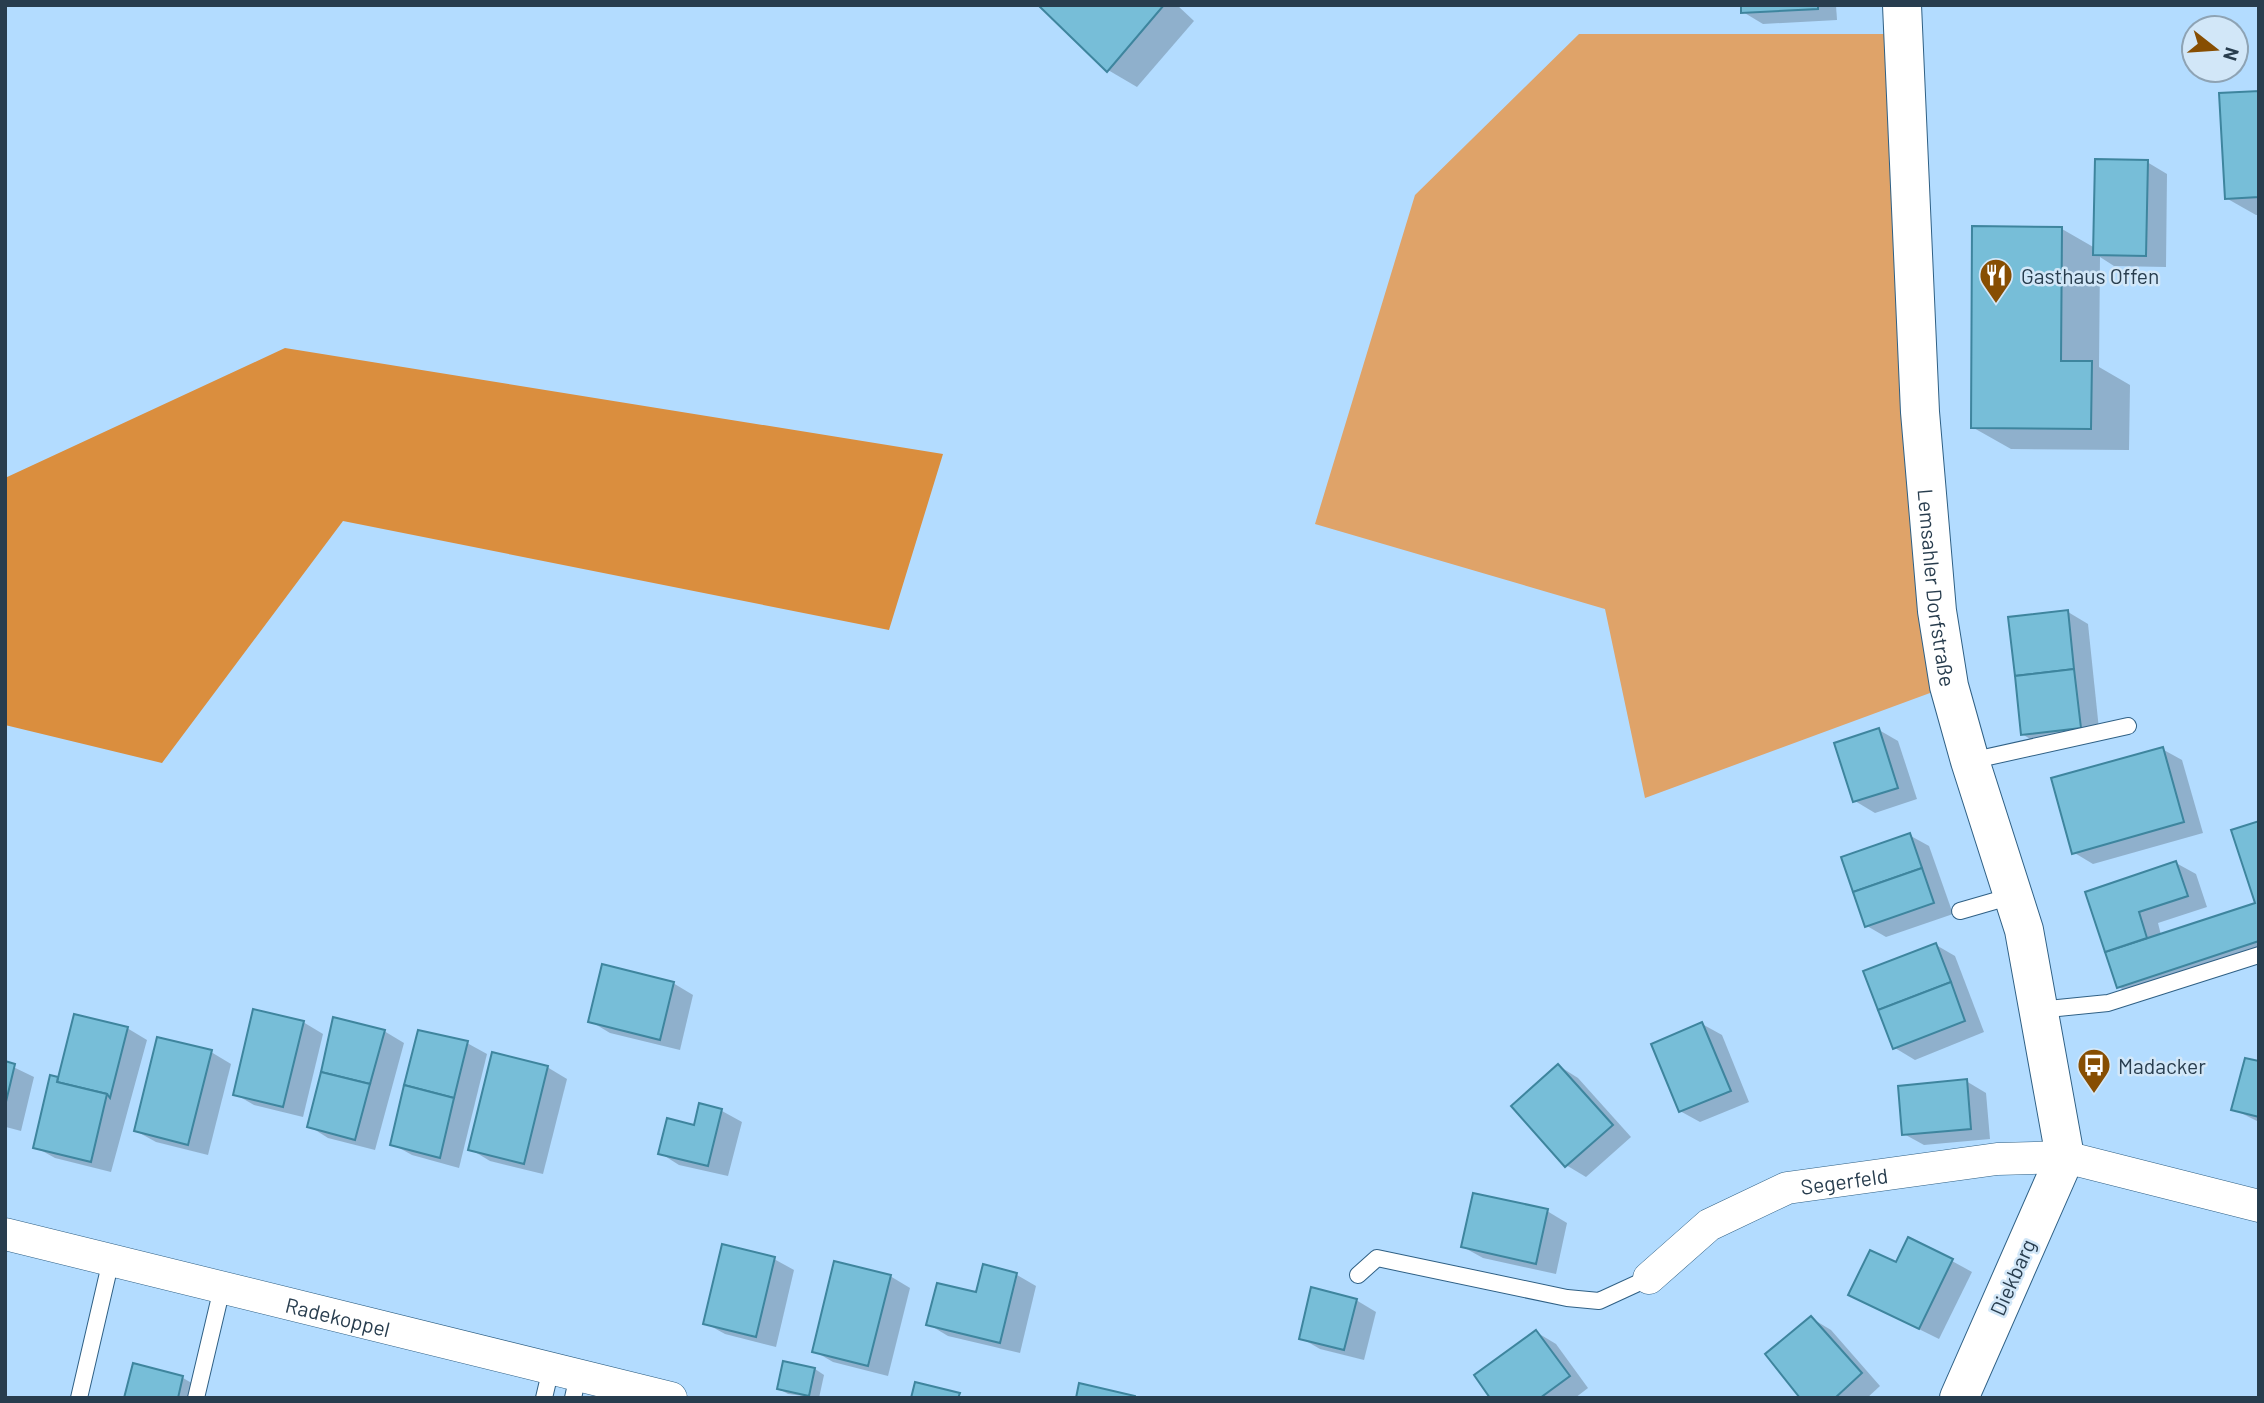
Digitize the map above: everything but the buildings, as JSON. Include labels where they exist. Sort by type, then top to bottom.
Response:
[{"type":"street","name":"Lemsahler Dorfstraße","points":[[1902,5],[1920,412],[1937,611],[1949,686],[1969,761],[2024,930],[2066,1157]]},
{"type":"street","points":[[2066,1157],[2259,1206]]},
{"type":"street","name":"Segerfeld","points":[[1649,1278],[1709,1225],[1787,1188],[1997,1159],[2066,1157]]},
{"type":"street","name":"Diekbarg","points":[[1959,1398],[2066,1157]]},
{"type":"street","name":"Radekoppel","points":[[5,1234],[222,1288],[561,1385],[671,1398]]},
{"type":"lane","points":[[1969,761],[2128,726]]},
{"type":"lane","points":[[1960,911],[2012,896]]},
{"type":"lane","points":[[2038,1010],[2108,1003],[2259,956]]},
{"type":"lane","points":[[1357,1275],[1377,1258],[1567,1298],[1599,1301],[1649,1278]]},
{"type":"lane","points":[[79,1398],[111,1260]]},
{"type":"lane","points":[[196,1398],[222,1288]]},
{"type":"shaded area","points":[[1579,34],[1903,34],[1949,686],[1645,798],[1605,609],[1315,524],[1415,195]]},
{"type":"shaded area","points":[[285,348],[943,454],[889,630],[343,521],[162,763],[5,725],[5,478]]},
{"type":"place","name":"Gasthaus Offen","points":[[1996,305]]},
{"type":"place","name":"Madacker","points":[[2094,1095]]}]
